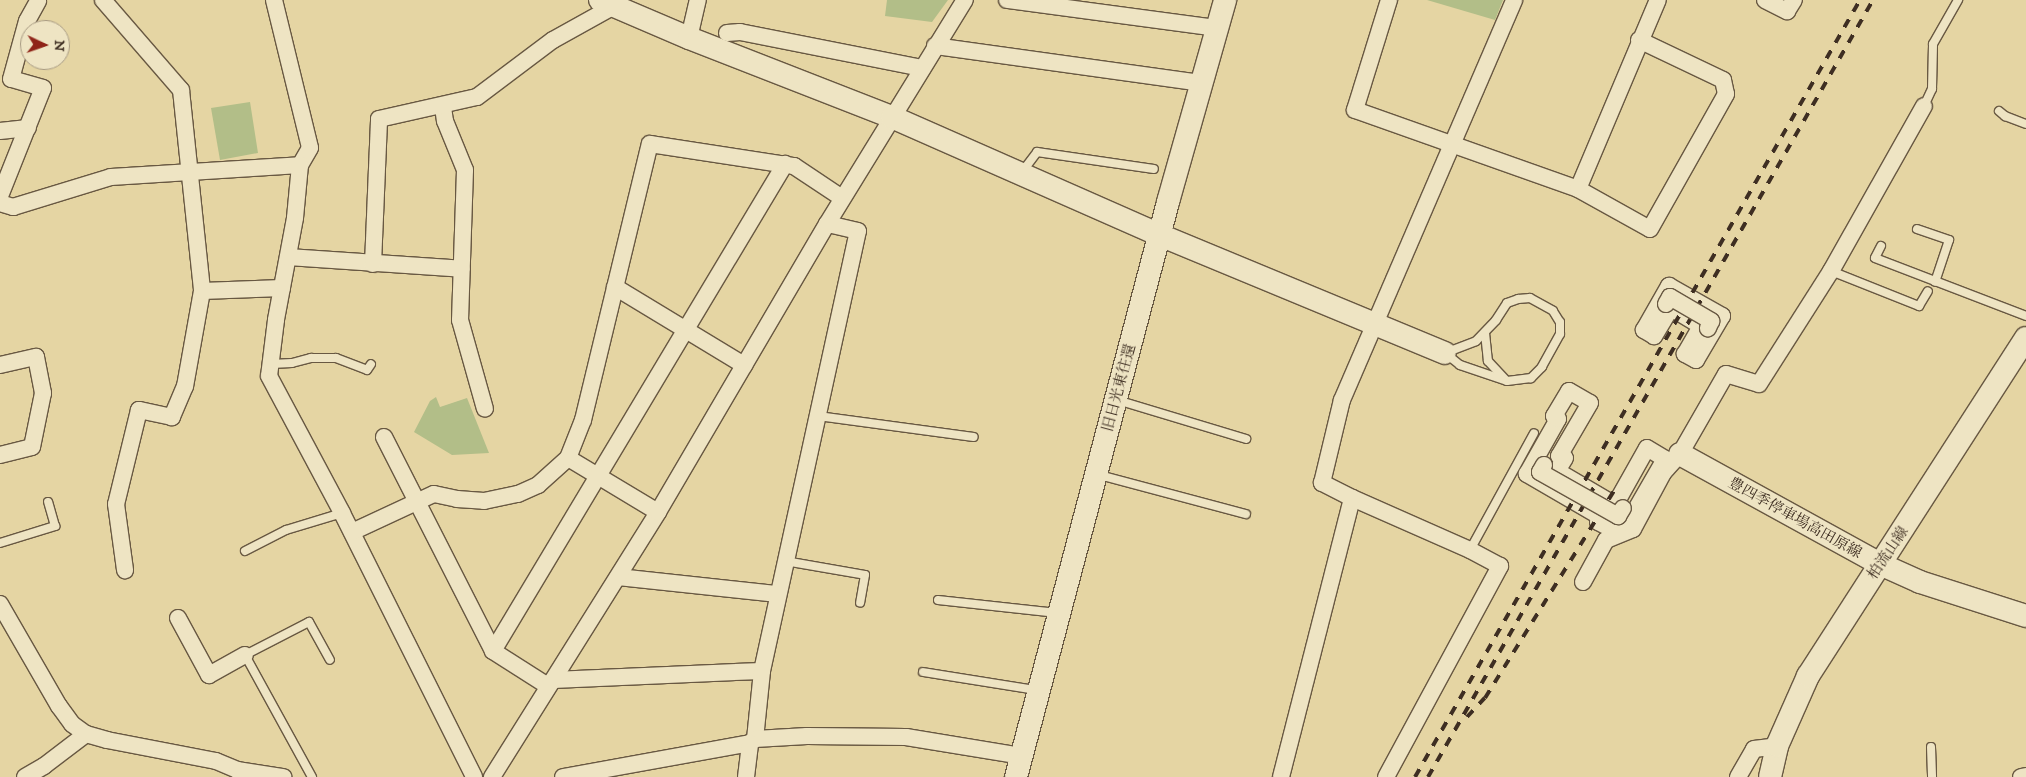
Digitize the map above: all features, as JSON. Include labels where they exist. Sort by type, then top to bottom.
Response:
[{"type":"street","points":[[103,0],[181,90],[202,291],[185,386],[172,417],[139,410],[116,504],[125,570]]},
{"type":"street","points":[[274,0],[310,148],[300,165],[269,376],[352,532],[474,777]]},
{"type":"street","points":[[689,38],[698,0]]},
{"type":"street","points":[[492,777],[658,512],[842,198],[965,0]]},
{"type":"street","points":[[1007,0],[1217,28]]},
{"type":"street","points":[[1389,0],[1355,110],[1453,143],[1578,189],[1650,229],[1726,94],[1722,80],[1639,40]]},
{"type":"street","points":[[1386,777],[1500,566],[1470,550],[1322,483],[1342,400],[1514,0]]},
{"type":"street","points":[[1578,189],[1639,40],[1658,0]]},
{"type":"street","points":[[1766,0],[1787,12],[1794,0]]},
{"type":"street","points":[[0,196],[43,88],[11,79],[27,21],[38,1]]},
{"type":"street","name":"旧日光東往還","points":[[1016,777],[1217,28],[1222,1]]},
{"type":"street","points":[[373,264],[379,119],[443,107],[477,97],[553,40],[607,3],[689,38],[892,117],[1160,235],[1374,326],[1445,353]]},
{"type":"street","points":[[727,33],[740,32],[922,68]]},
{"type":"street","points":[[935,46],[1201,83]]},
{"type":"street","points":[[1583,582],[1606,540],[1633,529],[1663,473],[1680,454],[1726,374],[1759,384],[1831,271],[1924,106]]},
{"type":"street","points":[[443,107],[445,121],[465,170],[460,320],[485,409]]},
{"type":"street","points":[[0,131],[28,128]]},
{"type":"street","points":[[352,532],[434,494],[457,499],[484,501],[518,494],[538,485],[568,458],[583,420],[650,144],[794,166],[842,198]]},
{"type":"street","points":[[493,651],[785,164]]},
{"type":"street","points":[[0,203],[13,207],[111,177],[300,165]]},
{"type":"street","points":[[746,777],[753,741],[762,671],[858,231],[827,224]]},
{"type":"street","points":[[288,256],[373,264],[462,269]]},
{"type":"street","points":[[1669,286],[1722,316],[1696,360],[1685,354],[1702,326],[1671,308],[1654,336],[1644,330],[1669,286]]},
{"type":"street","points":[[615,287],[744,365]]},
{"type":"street","points":[[202,291],[282,288]]},
{"type":"street","points":[[1666,304],[1670,297],[1711,321],[1708,328]]},
{"type":"street","name":"柏流山線","points":[[1770,777],[1777,746],[1808,676],[1904,530],[2026,338]]},
{"type":"street","points":[[0,365],[36,357],[43,393],[32,447],[0,455]]},
{"type":"street","points":[[1569,391],[1590,403],[1559,456],[1565,458],[1557,471],[1615,505],[1646,448],[1666,459],[1624,530],[1613,523],[1610,528],[1598,522],[1601,517],[1526,474],[1558,419],[1554,416],[1569,391]]},
{"type":"street","points":[[384,437],[493,651],[551,683],[762,671]]},
{"type":"street","name":"豊四季停車場高田原線","points":[[1680,454],[1880,564],[1920,582],[2026,616]]},
{"type":"street","points":[[568,458],[658,512]]},
{"type":"street","points":[[1544,465],[1540,472],[1618,516],[1623,508]]},
{"type":"street","points":[[1281,777],[1352,498]]},
{"type":"street","points":[[618,577],[778,594]]},
{"type":"street","points":[[0,604],[59,706],[72,724],[86,734],[107,740],[216,761],[235,773],[283,777]]},
{"type":"street","points":[[178,618],[209,675],[245,655]]},
{"type":"street","points":[[25,777],[44,766],[86,734]]},
{"type":"street","points":[[563,777],[636,766],[753,741],[817,736],[906,737],[1022,756]]},
{"type":"street","points":[[1738,777],[1754,749],[1777,746]]},
{"type":"street","points":[[2021,777],[2026,776]]},
{"type":"lane","points":[[1924,106],[1932,89],[1933,44],[1958,0]]},
{"type":"lane","points":[[1999,111],[2005,116],[2026,124]]},
{"type":"lane","points":[[1020,174],[1037,152],[1154,169]]},
{"type":"lane","points":[[1917,229],[1949,240],[1935,282]]},
{"type":"lane","points":[[1881,246],[1875,258],[2026,316]]},
{"type":"lane","points":[[1831,271],[1919,306],[1928,291]]},
{"type":"lane","points":[[1530,298],[1553,312],[1560,322],[1560,334],[1542,367],[1531,378],[1507,381],[1460,365],[1445,353],[1476,340],[1485,333],[1508,304],[1518,299],[1530,298]]},
{"type":"lane","points":[[1485,333],[1488,361],[1507,381]]},
{"type":"lane","points":[[271,364],[292,363],[311,358],[336,358],[367,370],[371,364]]},
{"type":"lane","points":[[1116,400],[1246,439]]},
{"type":"lane","points":[[818,416],[974,437]]},
{"type":"lane","points":[[1470,550],[1534,433]]},
{"type":"lane","points":[[1096,474],[1246,514]]},
{"type":"lane","points":[[0,543],[55,526],[48,502]]},
{"type":"lane","points":[[245,551],[286,530],[342,513]]},
{"type":"lane","points":[[785,561],[865,575],[860,603]]},
{"type":"lane","points":[[938,600],[1059,614]]},
{"type":"lane","points":[[312,777],[245,655],[309,622],[330,660]]},
{"type":"lane","points":[[923,672],[1038,690]]},
{"type":"lane","points":[[1931,747],[1932,777]]},
{"type":"green space","points":[[887,0],[948,0],[932,22],[885,16]]},
{"type":"green space","points":[[1427,0],[1503,0],[1495,20]]},
{"type":"green space","points":[[250,102],[258,153],[220,160],[211,108]]},
{"type":"green space","points":[[436,397],[440,407],[467,398],[489,453],[452,455],[414,432],[430,401]]},
{"type":"railway","points":[[1415,777],[1860,0]]},
{"type":"railway","points":[[1428,777],[1873,0]]},
{"type":"railway","points":[[1467,717],[1485,698],[1614,491]]}]
